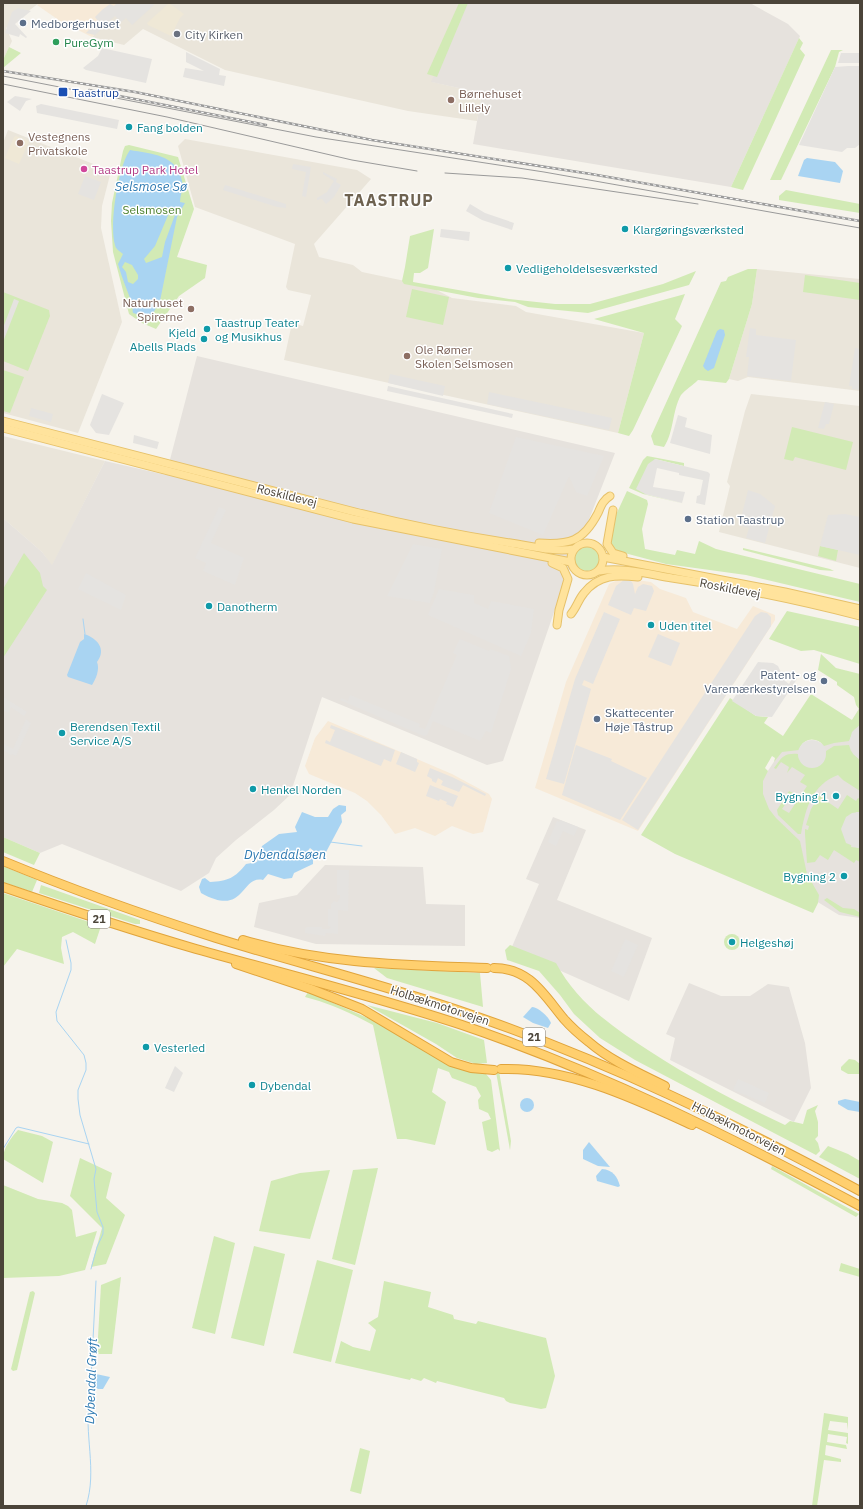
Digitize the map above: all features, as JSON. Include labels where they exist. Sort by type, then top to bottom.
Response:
[{"type":"highway","name":"Holbækmotorvejen","points":[[3,861],[118,905],[189,929],[467,1013],[540,1039],[675,1096],[778,1147],[860,1191]]},
{"type":"highway","name":"Holbækmotorvejen","points":[[3,887],[196,949],[365,995],[463,1026],[536,1052],[613,1083],[727,1136],[860,1206]]},
{"type":"highway","points":[[189,929],[217,932],[286,951],[340,960],[511,970],[532,980],[565,1020],[589,1043],[614,1059],[669,1088],[675,1096]]},
{"type":"highway","points":[[196,949],[232,963],[311,989],[362,1009],[451,1062],[471,1068],[532,1070],[574,1078],[613,1092],[704,1130],[727,1136]]},
{"type":"main road","name":"Roskildevej","points":[[3,421],[362,514],[463,536],[560,551],[574,549]]},
{"type":"main road","name":"Roskildevej","points":[[3,428],[353,519],[571,562]]},
{"type":"main road","points":[[525,545],[532,543],[560,544],[570,542],[591,527],[605,499],[610,496]]},
{"type":"main road","points":[[613,510],[607,544],[613,553],[628,557],[636,563]]},
{"type":"main road","points":[[584,543],[592,544],[600,550],[604,557],[603,565],[599,571],[590,576],[582,575],[574,569],[571,562],[571,555],[574,549],[584,543]]},
{"type":"main road","points":[[499,549],[559,565],[563,568],[567,574],[568,581],[559,610],[557,625]]},
{"type":"main road","name":"Roskildevej","points":[[604,557],[785,592],[860,609]]},
{"type":"main road","name":"Roskildevej","points":[[599,571],[616,569],[660,576],[784,598],[860,616]]},
{"type":"main road","points":[[571,614],[585,592],[607,577],[618,575],[649,578],[660,576]]},
{"type":"shaded area","points":[[3,3],[39,3],[6,28],[12,41],[3,60]]},
{"type":"shaded area","points":[[39,3],[128,3],[92,37],[60,21],[37,5]]},
{"type":"shaded area","points":[[117,3],[152,3],[154,5],[132,25],[126,18],[121,22],[115,16],[95,35],[86,33],[98,21],[95,17],[102,10],[110,4],[114,6]]},
{"type":"shaded area","points":[[128,3],[467,3],[432,82],[482,93],[477,121],[408,111],[225,70],[143,29],[124,45],[92,37]]},
{"type":"shaded area","points":[[169,3],[184,14],[180,18],[171,36],[148,25],[147,23]]},
{"type":"shaded area","points":[[467,3],[750,3],[788,24],[800,36],[731,187],[473,144],[482,93],[431,82]]},
{"type":"shaded area","points":[[18,8],[31,11],[15,24],[27,37],[26,38],[20,34],[19,37],[5,33],[12,12]]},
{"type":"shaded area","points":[[102,48],[152,59],[146,83],[86,70],[83,68],[98,56]]},
{"type":"shaded area","points":[[186,52],[220,69],[219,75],[226,76],[224,86],[183,77],[185,68],[204,71],[186,62]]},
{"type":"shaded area","points":[[841,53],[860,53],[860,63],[838,63]]},
{"type":"shaded area","points":[[860,66],[860,144],[855,148],[847,148],[842,152],[799,145],[835,67]]},
{"type":"shaded area","points":[[15,96],[32,99],[26,101],[20,111],[7,102]]},
{"type":"shaded area","points":[[41,104],[119,120],[117,129],[37,113],[36,106]]},
{"type":"shaded area","points":[[8,130],[111,171],[102,206],[101,228],[122,322],[78,433],[3,413],[3,143]]},
{"type":"shaded area","points":[[16,136],[29,141],[19,164],[5,158],[14,137]]},
{"type":"shaded area","points":[[185,139],[357,170],[371,179],[314,244],[319,257],[353,265],[362,272],[429,286],[452,298],[516,306],[526,312],[644,333],[618,433],[284,360],[292,323],[303,326],[311,295],[288,290],[286,287],[295,244],[195,207],[178,146]]},
{"type":"shaded area","points":[[293,164],[311,167],[306,197],[302,196],[306,172],[292,169]]},
{"type":"shaded area","points":[[323,172],[337,179],[336,182],[341,185],[334,197],[326,204],[322,199],[317,200],[317,198],[327,192],[334,181],[323,174]]},
{"type":"shaded area","points":[[85,176],[101,182],[94,200],[78,194]]},
{"type":"shaded area","points":[[225,185],[286,204],[286,208],[277,207],[223,190]]},
{"type":"shaded area","points":[[470,204],[485,213],[514,223],[512,230],[482,220],[466,211]]},
{"type":"shaded area","points":[[441,229],[470,232],[469,241],[440,237]]},
{"type":"shaded area","points":[[757,269],[860,279],[860,391],[748,377],[738,381],[729,379],[752,304]]},
{"type":"shaded area","points":[[14,299],[19,301],[3,342],[3,328]]},
{"type":"shaded area","points":[[750,328],[756,329],[756,335],[796,340],[791,381],[747,376],[749,357],[746,357]]},
{"type":"shaded area","points":[[855,348],[860,349],[860,390],[852,389],[852,386],[849,386]]},
{"type":"shaded area","points":[[197,356],[615,453],[563,586],[503,761],[487,765],[322,697],[290,795],[216,858],[209,873],[181,891],[62,844],[40,853],[3,837],[3,518],[42,552],[52,565],[105,461],[166,475]]},
{"type":"shaded area","points":[[390,374],[445,386],[443,396],[388,383]]},
{"type":"shaded area","points":[[388,386],[513,414],[512,418],[387,391]]},
{"type":"shaded area","points":[[489,392],[612,418],[609,430],[487,404]]},
{"type":"shaded area","points":[[102,394],[124,403],[109,435],[96,433],[90,425]]},
{"type":"shaded area","points":[[751,394],[860,406],[860,568],[719,532],[730,486],[727,482],[745,411]]},
{"type":"shaded area","points":[[825,402],[834,404],[829,424],[826,424],[824,429],[818,428]]},
{"type":"shaded area","points":[[31,408],[53,414],[51,422],[29,416]]},
{"type":"shaded area","points":[[678,415],[687,418],[685,427],[712,435],[710,454],[670,443]]},
{"type":"shaded area","points":[[134,435],[159,442],[157,449],[133,443]]},
{"type":"shaded area","points":[[3,436],[105,461],[52,566],[42,552],[3,518]]},
{"type":"shaded area","points":[[516,437],[604,456],[587,496],[576,492],[569,476],[543,535],[489,513]]},
{"type":"shaded area","points":[[655,459],[708,472],[710,474],[705,505],[696,503],[697,496],[700,495],[703,480],[679,475],[679,473],[657,468],[653,487],[685,492],[682,503],[645,494],[636,489],[648,464]]},
{"type":"shaded area","points":[[748,490],[760,494],[775,506],[765,543],[746,538],[749,528],[742,526],[743,523],[740,522]]},
{"type":"shaded area","points":[[219,507],[226,510],[211,543],[244,558],[235,585],[203,571],[206,563],[195,558]]},
{"type":"shaded area","points":[[845,514],[860,517],[860,555],[820,546],[828,515]]},
{"type":"shaded area","points":[[413,544],[442,549],[434,592],[430,603],[387,596]]},
{"type":"shaded area","points":[[86,573],[126,595],[121,610],[78,589]]},
{"type":"shaded area","points":[[622,578],[651,582],[660,589],[686,598],[693,612],[737,629],[753,606],[775,615],[775,620],[638,831],[535,788],[566,682],[609,584]]},
{"type":"shaded area","points":[[624,580],[631,581],[635,594],[638,587],[643,584],[652,586],[654,591],[646,611],[634,608],[631,615],[608,605],[616,586]]},
{"type":"shaded area","points":[[439,589],[474,595],[474,603],[488,609],[491,601],[534,609],[531,633],[521,656],[428,615]]},
{"type":"shaded area","points":[[604,612],[620,619],[593,684],[584,680],[582,685],[591,689],[564,784],[546,779],[575,679]]},
{"type":"shaded area","points":[[761,612],[767,613],[771,617],[771,626],[638,830],[622,820],[755,616]]},
{"type":"shaded area","points":[[658,634],[680,643],[671,666],[648,657]]},
{"type":"shaded area","points":[[460,639],[489,651],[490,649],[509,656],[511,669],[491,733],[486,731],[480,741],[433,721],[427,735],[424,736],[340,700],[341,698],[348,701],[350,695],[420,724],[419,727],[425,729],[457,655],[453,653]]},
{"type":"shaded area","points":[[758,662],[773,663],[778,666],[785,681],[789,684],[793,677],[797,679],[772,717],[756,716],[732,701]]},
{"type":"shaded area","points":[[3,697],[27,712],[24,716],[11,707],[8,713],[3,710]]},
{"type":"shaded area","points":[[860,707],[860,918],[839,915],[798,890],[754,792],[781,751],[840,740]]},
{"type":"shaded area","points":[[26,719],[31,723],[16,756],[11,755],[3,750],[3,743],[13,749]]},
{"type":"shaded area","points":[[328,721],[452,774],[489,794],[492,799],[483,832],[473,834],[452,826],[435,836],[415,828],[395,834],[381,815],[367,801],[355,793],[309,774],[305,766],[315,738]]},
{"type":"shaded area","points":[[331,725],[395,750],[391,762],[384,759],[381,766],[325,743],[326,740],[330,742],[335,730],[330,728]]},
{"type":"shaded area","points":[[860,725],[860,760],[853,754],[849,743],[852,732]]},
{"type":"shaded area","points":[[812,740],[822,744],[826,754],[822,764],[812,768],[802,764],[798,754],[802,744]]},
{"type":"shaded area","points":[[576,745],[612,759],[611,761],[647,778],[620,820],[562,795]]},
{"type":"shaded area","points":[[401,752],[417,759],[417,762],[419,763],[415,772],[396,764]]},
{"type":"shaded area","points":[[430,768],[486,794],[485,796],[463,785],[459,792],[441,785],[443,781],[438,778],[436,783],[427,776]]},
{"type":"shaded area","points":[[430,785],[458,796],[453,807],[440,799],[439,801],[426,796]]},
{"type":"shaded area","points":[[860,812],[860,848],[858,848],[846,843],[841,829],[846,817],[852,813]]},
{"type":"shaded area","points":[[553,817],[586,830],[557,900],[652,938],[629,1001],[511,949],[539,884],[526,879]]},
{"type":"shaded area","points":[[560,820],[578,827],[574,836],[563,831],[556,846],[548,842],[557,821],[559,822]]},
{"type":"shaded area","points":[[325,865],[423,867],[426,904],[465,905],[465,946],[316,944],[254,927],[259,903],[297,895]]},
{"type":"shaded area","points":[[337,870],[349,870],[348,911],[338,910],[338,934],[326,933],[325,936],[305,933],[305,929],[307,927],[322,927],[322,929],[328,929],[331,927],[328,926],[328,909],[331,909],[331,904],[334,901],[337,902],[340,898],[340,895],[337,895]]},
{"type":"shaded area","points":[[625,939],[638,945],[624,977],[611,971]]},
{"type":"shaded area","points":[[689,983],[721,996],[750,996],[768,984],[789,987],[805,1043],[811,1088],[794,1122],[670,1060],[675,1038],[666,1034]]},
{"type":"shaded area","points":[[175,1066],[183,1073],[174,1092],[165,1088]]},
{"type":"shaded area","points":[[738,1079],[769,1093],[765,1103],[733,1090]]},
{"type":"green space","points":[[459,3],[468,3],[437,77],[427,74]]},
{"type":"green space","points":[[799,38],[803,43],[800,49],[805,55],[743,190],[731,187]]},
{"type":"green space","points":[[9,47],[21,53],[3,68],[3,60]]},
{"type":"green space","points":[[831,50],[843,50],[839,52],[835,67],[781,180],[770,180]]},
{"type":"green space","name":"Selsmose Sø","points":[[129,145],[178,157],[194,209],[177,257],[207,265],[205,278],[179,296],[156,329],[142,323],[129,314],[113,252],[111,221],[112,203],[123,151],[125,146]]},
{"type":"green space","points":[[786,190],[860,204],[860,213],[779,200],[779,196]]},
{"type":"green space","points":[[434,229],[428,268],[420,273],[414,273],[413,282],[509,299],[555,304],[590,304],[663,284],[696,271],[689,285],[588,313],[528,307],[515,302],[478,298],[404,284],[402,281],[410,236]]},
{"type":"green space","points":[[748,269],[757,269],[752,304],[729,379],[726,383],[698,380],[685,391],[678,401],[670,435],[664,447],[654,445],[651,436],[721,282],[726,281],[728,277]]},
{"type":"green space","points":[[805,275],[860,283],[860,300],[803,292]]},
{"type":"green space","points":[[412,289],[449,297],[443,325],[406,317]]},
{"type":"green space","points":[[3,292],[49,310],[50,316],[28,371],[3,361]]},
{"type":"green space","points":[[685,294],[675,319],[682,326],[633,430],[629,436],[618,433],[644,333],[594,319]]},
{"type":"green space","points":[[3,370],[24,377],[10,413],[3,411]]},
{"type":"green space","points":[[792,427],[853,442],[846,470],[795,457],[793,461],[784,459]]},
{"type":"green space","points":[[647,456],[684,463],[684,466],[655,459],[645,494],[685,504],[643,494],[629,488],[643,460]]},
{"type":"green space","points":[[627,491],[647,500],[648,504],[642,529],[645,549],[675,555],[677,550],[695,554],[699,541],[716,549],[860,584],[860,602],[746,575],[666,564],[617,551],[610,542],[615,517]]},
{"type":"green space","points":[[820,546],[838,550],[836,561],[818,556]]},
{"type":"green space","points":[[587,547],[592,548],[598,554],[598,564],[592,570],[587,571],[582,570],[576,564],[575,559],[576,554],[582,548]]},
{"type":"green space","points":[[743,548],[834,571],[820,570],[743,550]]},
{"type":"green space","points":[[24,553],[40,573],[43,586],[47,590],[3,658],[3,589]]},
{"type":"green space","points":[[787,611],[860,627],[860,664],[814,650],[801,651],[769,639]]},
{"type":"green space","points":[[821,654],[836,668],[860,674],[860,725],[854,730],[849,741],[824,746],[817,741],[810,740],[803,743],[799,750],[782,752],[774,762],[775,758],[772,756],[765,768],[768,771],[763,781],[763,794],[769,809],[776,818],[800,841],[807,874],[819,895],[818,903],[813,913],[675,854],[641,835],[730,698],[756,716],[768,717],[764,723],[783,736],[811,694],[852,720],[859,709],[856,705],[854,697],[837,685],[837,682],[818,670]]},
{"type":"green space","points":[[849,745],[851,751],[860,760],[860,791],[838,775],[829,779],[816,791],[812,798],[805,815],[801,834],[798,834],[778,815],[777,810],[789,791],[793,793],[782,809],[789,813],[807,786],[800,782],[805,775],[792,767],[787,773],[789,767],[781,762],[776,769],[774,768],[784,756],[789,754],[798,754],[799,758],[806,766],[817,767],[824,761],[826,751],[834,746]]},
{"type":"green space","points":[[824,795],[822,798],[838,809],[847,795],[856,801],[858,798],[860,799],[860,812],[856,812],[851,847],[860,848],[860,862],[856,860],[854,863],[834,850],[828,860],[820,855],[815,862],[807,863],[805,829],[808,830],[809,826],[806,825],[811,809],[819,796]]},
{"type":"green space","points":[[3,837],[40,853],[34,865],[3,852]]},
{"type":"green space","points":[[3,866],[37,880],[32,892],[3,882]]},
{"type":"green space","points":[[41,885],[140,920],[140,924],[135,924],[39,893]]},
{"type":"green space","points":[[3,893],[101,926],[95,944],[73,932],[62,937],[61,948],[64,964],[17,949],[3,967]]},
{"type":"green space","points":[[827,898],[843,908],[854,909],[860,913],[860,917],[840,912],[824,900]]},
{"type":"green space","name":"Helgeshøj","points":[[732,934],[738,936],[740,942],[738,948],[732,950],[726,948],[724,942],[726,936]]},
{"type":"green space","points":[[510,945],[556,963],[574,990],[610,1024],[667,1062],[733,1100],[785,1125],[790,1121],[803,1124],[807,1110],[818,1105],[815,1111],[818,1122],[818,1136],[815,1139],[818,1143],[820,1151],[816,1155],[635,1060],[600,1038],[574,1014],[539,971],[507,960],[505,950]]},
{"type":"green space","points":[[374,968],[480,973],[483,1007],[387,978]]},
{"type":"green space","points":[[308,992],[377,1022],[451,1066],[486,1074],[491,1080],[500,1151],[498,1149],[492,1152],[487,1150],[482,1122],[491,1119],[488,1113],[479,1109],[478,1100],[481,1096],[476,1087],[452,1078],[449,1072],[438,1068],[432,1092],[446,1102],[435,1145],[406,1139],[397,1139],[373,1025],[323,1002],[305,997]]},
{"type":"green space","points":[[367,1005],[437,1023],[484,1040],[487,1063],[476,1064],[457,1058],[436,1044]]},
{"type":"green space","points":[[849,1059],[855,1060],[860,1064],[859,1074],[848,1074],[841,1070],[841,1067]]},
{"type":"green space","points":[[499,1071],[511,1141],[510,1150],[496,1072]]},
{"type":"green space","points":[[18,1130],[42,1136],[53,1142],[43,1183],[3,1159],[6,1147]]},
{"type":"green space","points":[[828,1146],[848,1154],[860,1161],[860,1179],[819,1157]]},
{"type":"green space","points":[[80,1158],[112,1173],[106,1198],[125,1215],[106,1264],[91,1267],[102,1228],[70,1196]]},
{"type":"green space","points":[[772,1166],[859,1214],[856,1217],[771,1169]]},
{"type":"green space","points":[[378,1168],[355,1265],[332,1259],[353,1170]]},
{"type":"green space","points":[[330,1170],[310,1239],[259,1231],[271,1181],[300,1173]]},
{"type":"green space","points":[[3,1185],[38,1199],[62,1203],[68,1206],[72,1210],[76,1237],[97,1231],[85,1270],[59,1276],[3,1278]]},
{"type":"green space","points":[[214,1236],[235,1243],[215,1334],[192,1328]]},
{"type":"green space","points":[[254,1246],[285,1254],[264,1346],[231,1338]]},
{"type":"green space","points":[[317,1260],[353,1270],[331,1362],[293,1353]]},
{"type":"green space","points":[[841,1263],[860,1269],[860,1277],[839,1271]]},
{"type":"green space","points":[[121,1277],[112,1354],[97,1354],[101,1285]]},
{"type":"green space","points":[[384,1281],[431,1292],[428,1307],[453,1315],[454,1319],[476,1324],[478,1321],[546,1338],[555,1376],[546,1408],[541,1409],[510,1403],[504,1398],[437,1381],[436,1383],[424,1378],[421,1381],[411,1378],[410,1380],[335,1363],[341,1341],[353,1347],[370,1351],[376,1330],[368,1323],[378,1317]]},
{"type":"green space","points":[[33,1291],[35,1293],[17,1370],[13,1371],[11,1369],[30,1292]]},
{"type":"green space","points":[[824,1413],[848,1417],[848,1430],[847,1423],[830,1421],[828,1430],[848,1433],[848,1444],[846,1443],[847,1437],[828,1434],[827,1442],[846,1445],[847,1449],[826,1445],[825,1455],[841,1459],[841,1462],[824,1460],[817,1506],[812,1506]]},
{"type":"green space","points":[[360,1448],[370,1451],[361,1494],[350,1491]]},
{"type":"water","name":"Selsmose Sø","points":[[130,150],[154,154],[169,160],[175,165],[179,172],[182,181],[180,202],[185,203],[177,217],[160,301],[152,315],[147,317],[133,313],[132,303],[118,264],[123,254],[116,248],[113,236],[114,211],[118,182]],"holes":[[[169,213],[174,213],[175,215],[165,242],[162,257],[146,263],[144,259],[155,246]],[[125,262],[132,265],[138,275],[138,279],[133,284],[128,282],[126,272],[122,267]]]},
{"type":"water","points":[[807,158],[835,162],[843,171],[840,183],[798,176],[804,160]]},
{"type":"water","points":[[720,329],[724,330],[725,335],[714,368],[708,371],[703,366],[717,331]]},
{"type":"water","points":[[84,634],[93,638],[101,648],[100,657],[97,662],[97,674],[92,685],[68,677],[67,675],[80,642],[84,639]]},
{"type":"water","name":"Dybendalsøen","points":[[339,805],[346,806],[346,811],[341,815],[342,822],[325,854],[319,855],[310,848],[307,852],[313,856],[313,864],[294,873],[292,878],[284,879],[268,874],[263,880],[256,880],[250,883],[234,899],[226,901],[201,893],[199,887],[202,879],[205,878],[210,882],[222,881],[231,878],[235,876],[246,864],[257,862],[262,846],[279,834],[297,832],[295,827],[302,812],[315,817],[328,817],[333,809]]},
{"type":"water","points":[[532,1007],[540,1010],[548,1018],[551,1023],[548,1028],[533,1023],[523,1017]]},
{"type":"water","points":[[524,1098],[530,1098],[534,1102],[534,1108],[530,1112],[524,1112],[520,1108],[520,1102]]},
{"type":"water","points":[[845,1099],[860,1102],[860,1112],[848,1110],[838,1104],[838,1101]]},
{"type":"water","points":[[589,1142],[610,1167],[598,1166],[583,1159],[583,1150]]},
{"type":"water","points":[[602,1169],[612,1172],[620,1186],[618,1187],[597,1181],[596,1176]]},
{"type":"water","points":[[96,1374],[110,1377],[103,1389],[98,1389],[94,1386]]},
{"type":"waterway","points":[[83,619],[85,634]]},
{"type":"waterway","points":[[330,842],[362,846]]},
{"type":"waterway","name":"Dybendal Grøft","points":[[66,940],[71,970],[56,1012],[57,1021],[84,1055],[86,1063],[86,1070],[78,1090],[78,1099],[80,1115],[96,1169],[94,1179],[97,1212],[103,1227],[103,1234],[97,1247],[91,1269]]},
{"type":"waterway","points":[[3,1149],[18,1127],[89,1144]]},
{"type":"waterway","name":"Dybendal Grøft","points":[[86,1506],[91,1479],[88,1411],[96,1281]]},
{"type":"tram line","points":[[3,76],[316,137],[544,172],[860,228]]},
{"type":"tram line","points":[[3,84],[167,117],[352,160],[417,171]]},
{"type":"tram line","points":[[445,173],[522,178],[698,204]]},
{"type":"railway","points":[[3,71],[135,92],[372,140],[591,174],[860,221]]},
{"type":"railway","points":[[89,90],[266,125]]},
{"type":"place","name":"Medborgerhuset","points":[[23,23]]},
{"type":"place","name":"City Kirken","points":[[177,34]]},
{"type":"place","name":"PureGym","points":[[56,42]]},
{"type":"place","name":"Taastrup","points":[[63,92]]},
{"type":"place","name":"Børnehuset Lillely","points":[[451,100]]},
{"type":"place","name":"Fang bolden","points":[[129,127]]},
{"type":"place","name":"Vestegnens Privatskole","points":[[20,143]]},
{"type":"place","name":"Taastrup Park Hotel","points":[[84,169]]},
{"type":"place","name":"Klargøringsværksted","points":[[625,229]]},
{"type":"place","name":"Vedligeholdelsesværksted","points":[[508,268]]},
{"type":"place","name":"Naturhuset Spirerne","points":[[191,309]]},
{"type":"place","name":"Taastrup Teater og Musikhus","points":[[207,329]]},
{"type":"place","name":"Kjeld Abells Plads","points":[[204,339]]},
{"type":"place","name":"Ole Rømer Skolen Selsmosen","points":[[407,356]]},
{"type":"place","name":"Station Taastrup","points":[[688,519]]},
{"type":"place","name":"Danotherm","points":[[209,606]]},
{"type":"place","name":"Uden titel","points":[[651,625]]},
{"type":"place","name":"Patent- og Varemærkestyrelsen","points":[[824,681]]},
{"type":"place","name":"Skattecenter Høje Tåstrup","points":[[597,719]]},
{"type":"place","name":"Berendsen Textil Service A/S","points":[[62,733]]},
{"type":"place","name":"Henkel Norden","points":[[253,789]]},
{"type":"place","name":"Bygning 1","points":[[836,796]]},
{"type":"place","name":"Bygning 2","points":[[844,876]]},
{"type":"place","name":"Helgeshøj","points":[[732,942]]},
{"type":"place","name":"Vesterled","points":[[146,1047]]},
{"type":"place","name":"Dybendal","points":[[252,1085]]},
{"type":"district","name":"TAASTRUP","points":[[389,200]]},
{"type":"park label","name":"Selsmosen","points":[[152,209]]}]
